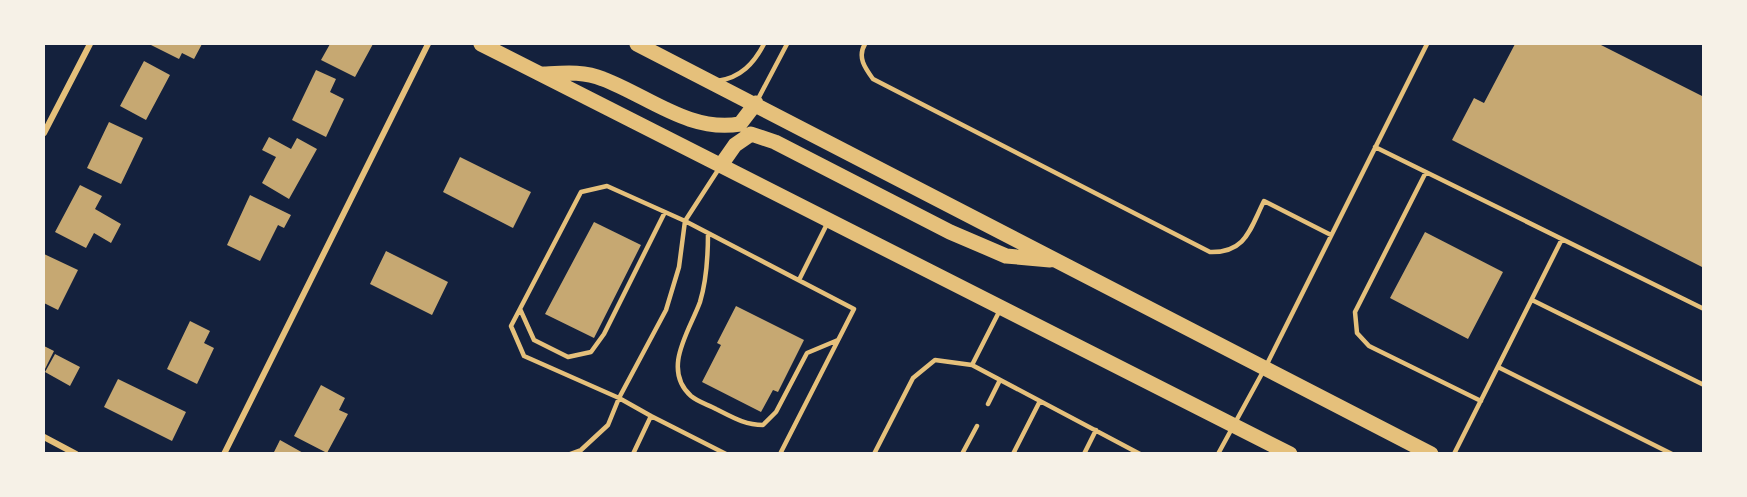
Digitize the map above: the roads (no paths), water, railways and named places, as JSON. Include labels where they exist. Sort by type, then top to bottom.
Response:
[{"type":"main road","points":[[481,44],[1290,453]]},
{"type":"main road","points":[[637,44],[756,103],[1431,453]]},
{"type":"main road","points":[[541,74],[575,73],[602,78],[679,116],[720,128],[740,124],[756,103]]},
{"type":"main road","points":[[721,165],[735,145],[751,134],[775,142],[941,228],[1006,256],[1056,260]]},
{"type":"street","points":[[44,133],[90,44]]},
{"type":"street","points":[[224,453],[428,44]]},
{"type":"street","points":[[44,437],[76,453]]},
{"type":"lane","points":[[710,81],[742,73],[757,57],[765,44]]},
{"type":"lane","points":[[756,103],[787,44]]},
{"type":"lane","points":[[865,44],[862,49],[863,66],[873,78],[1210,252],[1227,252],[1242,243],[1264,201],[1331,235]]},
{"type":"lane","points":[[1218,453],[1264,368],[1427,44]]},
{"type":"lane","points":[[1375,147],[1704,309]]},
{"type":"lane","points":[[570,453],[581,450],[608,425],[619,398],[666,310],[679,267],[685,221],[721,165]]},
{"type":"lane","points":[[1426,172],[1355,312],[1357,333],[1369,346],[1481,401]]},
{"type":"lane","points":[[726,453],[619,398],[524,356],[511,326],[581,192],[607,186],[685,221],[854,309],[780,453]]},
{"type":"lane","points":[[520,309],[534,339],[568,357],[591,352],[604,334],[665,212]]},
{"type":"lane","points":[[799,280],[830,220]]},
{"type":"lane","points":[[708,233],[705,280],[700,300],[683,337],[678,356],[681,382],[691,396],[748,425],[763,425],[776,412],[807,353],[839,340]]},
{"type":"lane","points":[[1454,453],[1562,239]]},
{"type":"lane","points":[[1532,300],[1704,385]]},
{"type":"lane","points":[[972,365],[1002,307]]},
{"type":"lane","points":[[874,453],[914,378],[934,360],[972,365],[1140,453]]},
{"type":"lane","points":[[1498,367],[1672,453]]},
{"type":"lane","points":[[988,404],[1000,380]]},
{"type":"lane","points":[[1013,453],[1040,401]]},
{"type":"lane","points":[[633,453],[651,416]]},
{"type":"lane","points":[[962,453],[977,426]]},
{"type":"lane","points":[[1084,453],[1096,430]]}]
